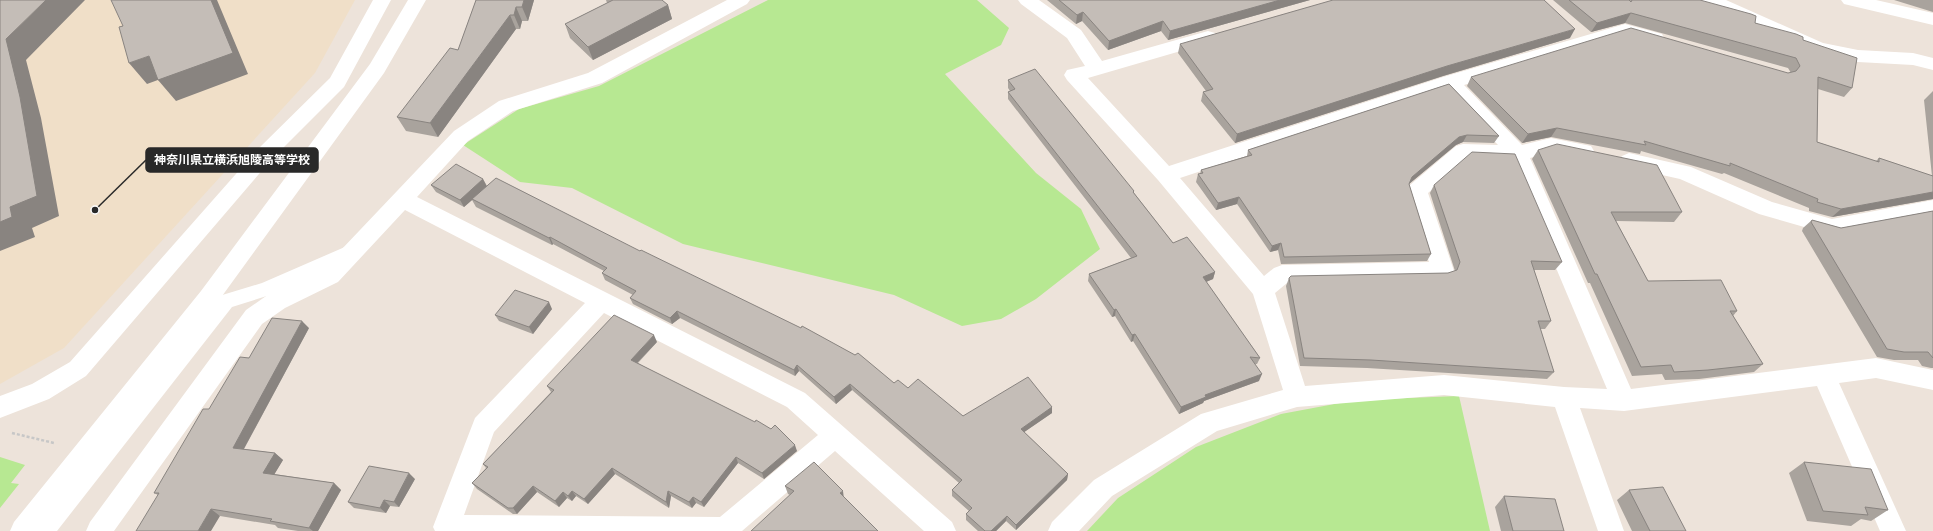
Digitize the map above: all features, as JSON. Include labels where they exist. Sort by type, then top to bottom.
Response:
[{"type":"street","points":[[0,407],[31,398],[56,384],[78,368],[264,155],[338,82],[382,0]]},
{"type":"street","points":[[23,531],[79,448],[209,297],[367,81],[416,0]]},
{"type":"street","points":[[99,531],[254,317],[277,301],[330,276],[460,136],[506,106],[595,78],[741,0]]},
{"type":"street","points":[[1027,0],[1074,34],[1097,69]]},
{"type":"street","points":[[1710,0],[1819,48],[1858,56],[1913,59],[1933,64]]},
{"type":"street","points":[[1850,0],[1933,19]]},
{"type":"street","points":[[1165,175],[1450,82],[1580,35],[1625,30],[1669,42]]},
{"type":"street","points":[[1224,32],[1074,75],[1165,175],[1263,290],[1296,397]]},
{"type":"street","points":[[1450,82],[1518,154],[1624,400]]},
{"type":"street","points":[[1263,290],[1282,274],[1444,271],[1417,191],[1463,151],[1518,154],[1551,144],[1610,156],[1684,172],[1766,208],[1832,227],[1933,208]]},
{"type":"street","points":[[403,199],[796,400],[942,531]]},
{"type":"street","points":[[602,300],[484,426],[446,527],[725,530],[835,436]]},
{"type":"street","points":[[1061,531],[1103,488],[1210,422],[1296,397],[1444,385],[1564,397],[1624,400],[1876,368],[1933,380]]},
{"type":"street","points":[[1824,375],[1893,531]]},
{"type":"street","points":[[1564,397],[1611,531]]},
{"type":"lane","points":[[44,531],[226,301],[267,289],[356,249]]},
{"type":"path","points":[[15,434],[79,448]]},
{"type":"shaded area","points":[[0,0],[355,0],[315,73],[64,348],[0,384]]},
{"type":"green space","points":[[768,0],[977,0],[1009,28],[1001,45],[945,74],[1036,173],[1081,209],[1100,249],[1036,299],[1001,319],[962,326],[894,295],[683,244],[572,188],[520,182],[463,145],[519,109],[599,86]]},
{"type":"green space","points":[[1459,396],[1490,531],[1087,531],[1118,498],[1196,447],[1281,414],[1356,400]]},
{"type":"green space","points":[[0,457],[25,465],[11,483],[19,484],[0,508]]},
{"type":"building","points":[[0,0],[46,0],[6,39],[20,97],[37,196],[10,207],[12,217],[0,222]]},
{"type":"building","points":[[111,0],[211,0],[233,53],[158,80],[149,56],[129,63],[119,27],[123,26]]},
{"type":"building","points":[[476,0],[524,0],[522,7],[516,7],[514,15],[510,15],[430,123],[397,117],[450,48],[458,50]]},
{"type":"building","points":[[613,0],[662,0],[668,5],[588,47],[565,24]]},
{"type":"building","points":[[1059,0],[1280,0],[1170,31],[1163,21],[1109,41],[1083,12],[1077,15]]},
{"type":"building","points":[[1333,0],[1544,0],[1575,29],[1447,66],[1237,134],[1203,92],[1213,89],[1180,44]]},
{"type":"building","points":[[1569,0],[1629,0],[1631,2],[1632,0],[1700,0],[1751,14],[1756,16],[1755,23],[1796,34],[1803,37],[1803,40],[1857,58],[1852,88],[1818,77],[1817,142],[1879,162],[1879,158],[1933,176],[1933,192],[1841,209],[1817,202],[1818,199],[1730,163],[1730,166],[1644,141],[1646,145],[1557,128],[1528,134],[1471,77],[1631,28],[1788,73],[1796,71],[1800,66],[1796,58],[1631,13],[1597,23]]},
{"type":"building","points":[[1035,69],[1134,191],[1133,192],[1173,243],[1187,237],[1215,272],[1203,277],[1260,358],[1250,357],[1262,374],[1205,395],[1206,397],[1181,407],[1135,334],[1132,335],[1116,309],[1114,310],[1089,274],[1137,256],[1008,92],[1015,89],[1008,80]]},
{"type":"building","points":[[1449,84],[1499,136],[1467,135],[1459,137],[1412,177],[1409,184],[1431,254],[1284,257],[1281,243],[1272,246],[1239,197],[1218,203],[1198,174],[1203,173],[1201,170],[1252,155],[1248,150]]},
{"type":"building","points":[[1557,144],[1657,165],[1682,212],[1611,212],[1648,281],[1721,280],[1737,311],[1730,311],[1763,364],[1674,372],[1671,365],[1641,367],[1597,274],[1595,274],[1538,150]]},
{"type":"building","points":[[1472,152],[1515,154],[1562,262],[1531,261],[1551,321],[1538,321],[1554,372],[1371,360],[1304,358],[1289,278],[1291,276],[1448,273],[1457,270],[1460,262],[1434,185]]},
{"type":"building","points":[[456,164],[483,179],[460,200],[431,185]]},
{"type":"building","points":[[496,178],[640,251],[641,250],[801,328],[802,326],[855,355],[858,353],[894,383],[898,380],[908,388],[918,379],[963,416],[1028,377],[1052,407],[1021,429],[1068,474],[1016,525],[1007,516],[991,531],[985,531],[966,514],[972,508],[952,490],[962,480],[850,384],[834,397],[797,365],[794,370],[677,311],[670,318],[630,298],[636,291],[602,273],[607,268],[550,237],[549,238],[472,199]]},
{"type":"building","points":[[1933,211],[1933,358],[1928,352],[1904,352],[1887,349],[1811,222],[1812,220],[1841,228]]},
{"type":"building","points":[[515,290],[549,302],[529,327],[495,315]]},
{"type":"building","points":[[614,315],[654,335],[631,360],[755,422],[756,420],[771,429],[775,425],[795,445],[762,473],[736,457],[701,502],[693,497],[689,502],[668,491],[666,502],[612,468],[584,499],[572,491],[568,496],[563,492],[555,501],[533,486],[513,508],[508,508],[472,483],[488,467],[483,464],[554,390],[547,386]]},
{"type":"building","points":[[272,318],[302,321],[233,448],[275,453],[263,473],[334,483],[309,528],[270,521],[272,519],[211,509],[198,531],[136,531],[159,493],[154,493],[203,409],[209,409],[240,357],[249,358]]},
{"type":"building","points":[[814,462],[843,491],[840,493],[878,531],[751,531],[794,491],[785,486]]},
{"type":"building","points":[[1804,462],[1871,469],[1888,510],[1865,507],[1868,515],[1823,511]]},
{"type":"building","points":[[369,466],[409,473],[394,502],[384,500],[380,508],[348,502]]},
{"type":"building","points":[[1663,487],[1686,531],[1650,531],[1629,490]]},
{"type":"building","points":[[1504,496],[1555,499],[1564,531],[1513,531]]},
{"type":"place","name":"神奈川県立横浜旭陵高等学校","points":[[95,210]]}]
